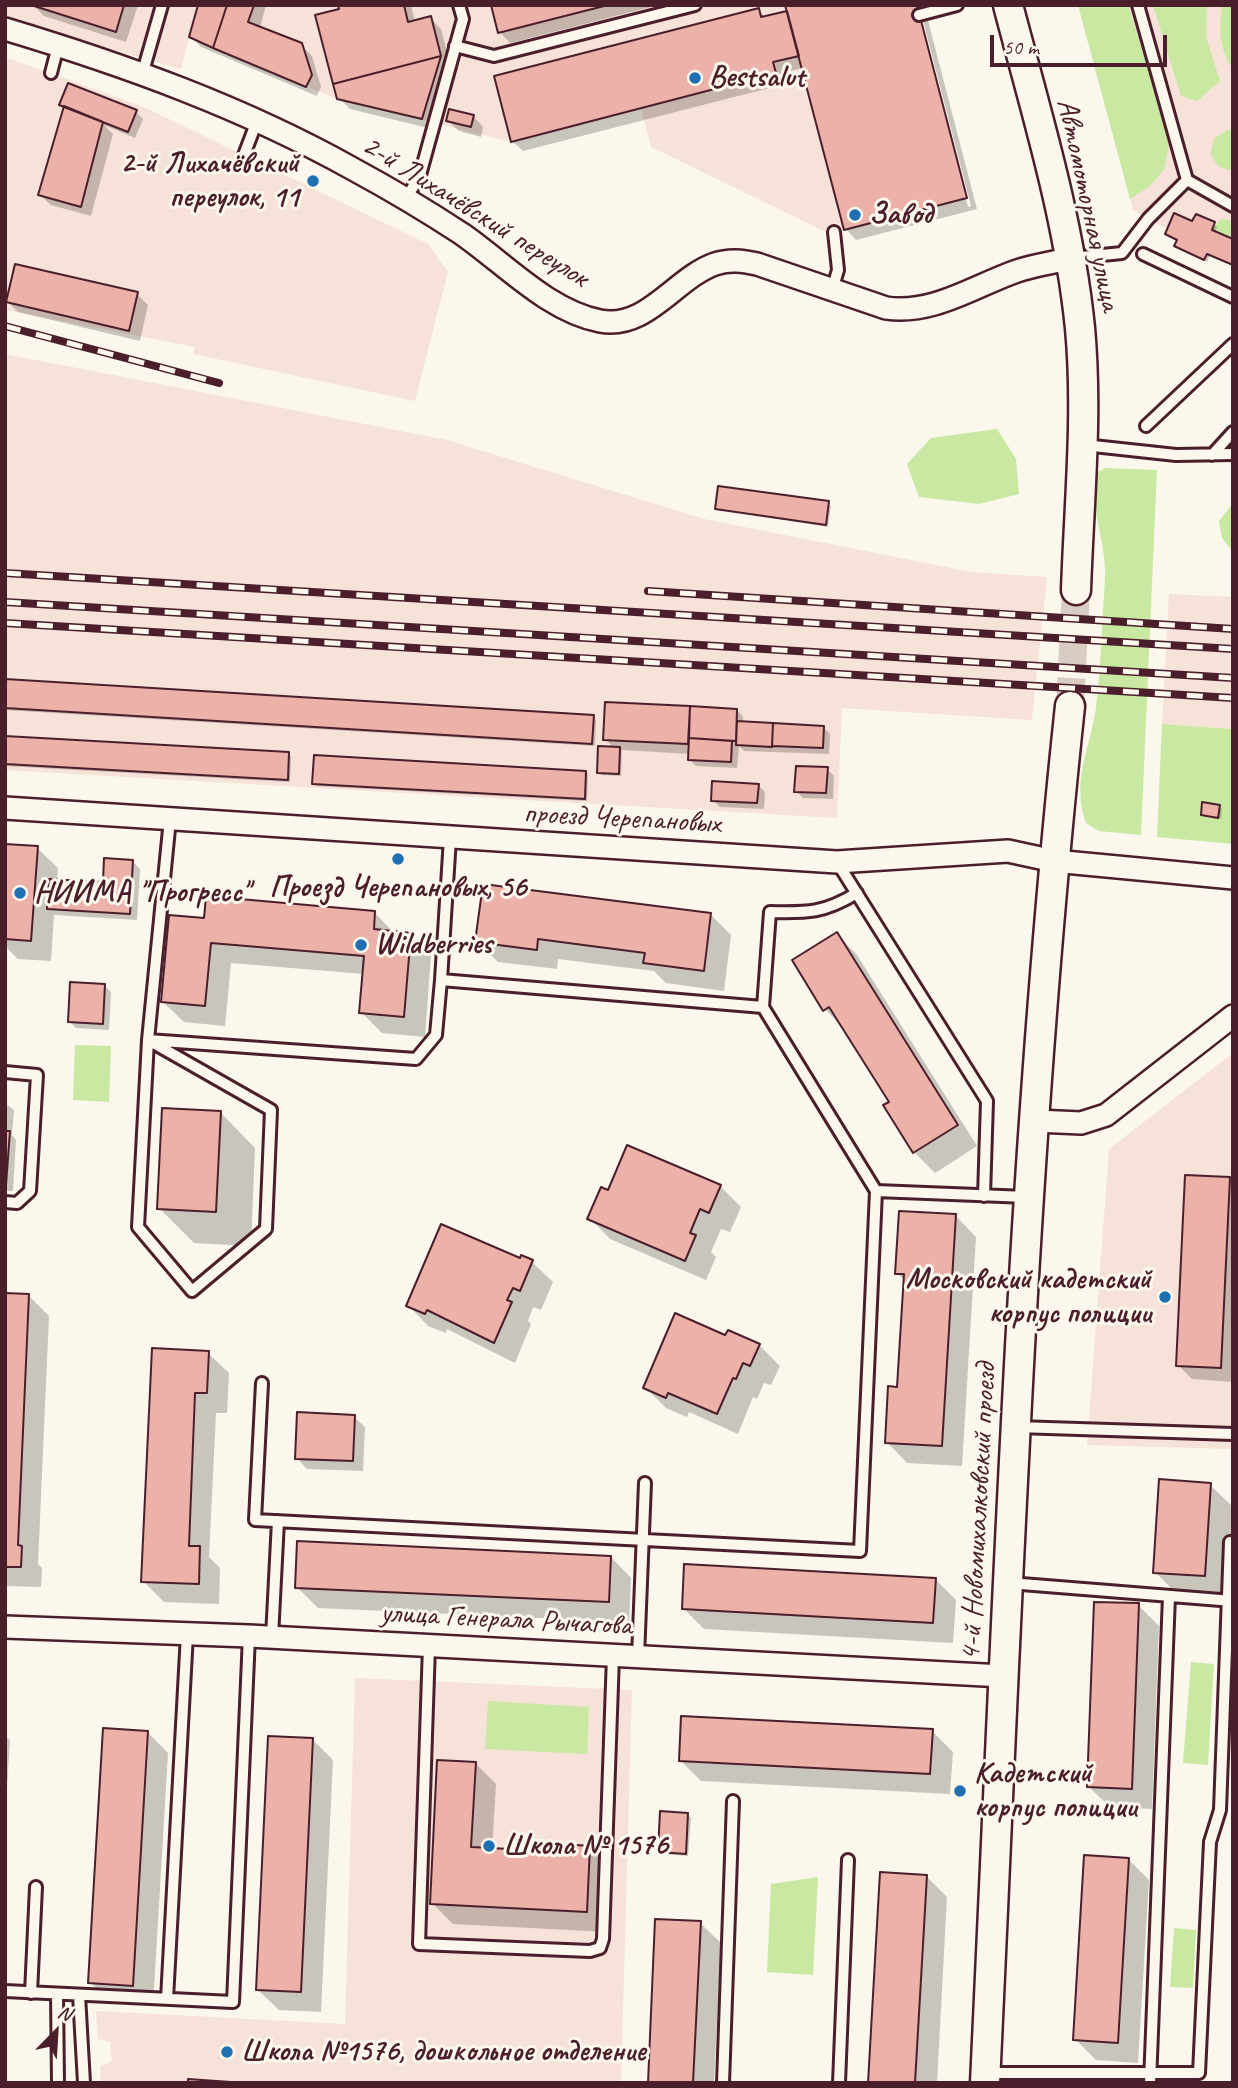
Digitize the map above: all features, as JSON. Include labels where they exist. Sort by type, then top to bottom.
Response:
[{"type":"street","name":"Автомоторная улица","points":[[1008,5],[1054,178],[1071,258],[1080,330],[1081,445],[1076,590]]},
{"type":"street","name":"2-й Лихачёвский переулок","points":[[5,29],[142,75],[257,121],[352,168],[405,199],[462,234],[556,303],[602,321],[620,322],[641,314],[714,264],[736,260],[757,264],[832,290],[904,310],[923,308],[1017,271],[1071,258]]},
{"type":"street","points":[[1054,861],[1070,706]]},
{"type":"street","name":"проезд Черепановых","points":[[5,807],[837,862],[979,850],[1008,851],[1054,861],[1233,878]]},
{"type":"street","name":"4-й Новомихалковский проезд","points":[[985,2078],[1008,1583],[1054,861]]},
{"type":"street","points":[[1036,1121],[1082,1123],[1106,1115],[1233,1016]]},
{"type":"street","name":"улица Генерала Рычагова","points":[[5,1627],[272,1637],[1003,1676]]},
{"type":"lane","points":[[142,75],[162,5]]},
{"type":"lane","points":[[405,199],[420,175],[463,19],[459,5]]},
{"type":"lane","points":[[455,46],[494,56],[695,5]]},
{"type":"lane","points":[[919,15],[957,5]]},
{"type":"lane","points":[[1138,5],[1187,180],[1233,206]]},
{"type":"lane","points":[[51,74],[58,46]]},
{"type":"lane","points":[[244,155],[257,121]]},
{"type":"lane","points":[[1071,258],[1122,253],[1148,219],[1187,180]]},
{"type":"lane","points":[[832,290],[838,270],[834,232]]},
{"type":"lane","points":[[1143,254],[1233,297]]},
{"type":"lane","points":[[1146,426],[1233,344]]},
{"type":"lane","points":[[1212,455],[1233,432]]},
{"type":"lane","points":[[1081,445],[1176,456],[1233,454]]},
{"type":"lane","points":[[148,1040],[271,1110],[266,1229],[192,1291],[138,1227],[148,1040],[170,819]]},
{"type":"lane","points":[[148,1040],[416,1059],[436,1035],[450,838]]},
{"type":"lane","points":[[837,862],[987,1101],[984,1196]]},
{"type":"lane","points":[[262,1383],[255,1520],[860,1551],[876,1191],[763,1007],[770,912],[821,911],[832,908],[857,893]]},
{"type":"lane","points":[[441,980],[763,1007]]},
{"type":"lane","points":[[5,1072],[37,1075],[30,1191],[17,1203],[5,1202]]},
{"type":"lane","points":[[876,1191],[1031,1197]]},
{"type":"lane","points":[[1017,1427],[1233,1434]]},
{"type":"lane","points":[[638,1657],[645,1483]]},
{"type":"lane","points":[[272,1637],[278,1521]]},
{"type":"lane","points":[[985,2078],[1150,2078],[1199,2073],[1210,1842],[1220,1810],[1230,1601],[1230,1542]]},
{"type":"lane","points":[[1008,1583],[1230,1601]]},
{"type":"lane","points":[[1150,2078],[1169,1596]]},
{"type":"lane","points":[[167,1999],[187,1633]]},
{"type":"lane","points":[[5,1992],[233,2002],[249,1636]]},
{"type":"lane","points":[[429,1646],[419,1944],[590,1951],[600,1948],[603,1939],[613,1656]]},
{"type":"lane","points":[[723,2083],[733,1801]]},
{"type":"lane","points":[[839,2083],[848,1860]]},
{"type":"lane","points":[[31,1993],[36,1887]]},
{"type":"lane","points":[[57,1994],[58,2083]]},
{"type":"lane","points":[[79,1995],[84,2083]]},
{"type":"shaded area","points":[[5,5],[917,5],[967,198],[828,233],[651,147],[641,108],[511,142],[337,99],[189,37],[181,69],[5,19]]},
{"type":"shaded area","points":[[1078,5],[1233,5],[1233,265],[1208,254],[1204,260],[1174,246],[1177,240],[1165,234],[1167,229],[1133,210]]},
{"type":"shaded area","points":[[5,57],[144,107],[428,244],[448,272],[415,401],[193,354],[195,347],[5,310]]},
{"type":"shaded area","points":[[5,354],[447,440],[704,519],[971,572],[1047,577],[1032,720],[842,708],[837,818],[5,770]]},
{"type":"shaded area","points":[[1169,594],[1233,597],[1233,729],[1162,724]]},
{"type":"shaded area","name":"Московский кадетский корпус полиции","points":[[1233,1053],[1233,1449],[1087,1445],[1109,1149]]},
{"type":"shaded area","name":"Школа № 1576","points":[[355,1678],[632,1690],[621,2083],[101,2083],[100,2067],[112,2061],[110,2042],[98,2039],[96,2011],[345,2024]]},
{"type":"green space","points":[[1078,5],[1128,5],[1170,140],[1164,169],[1150,186],[1130,199]]},
{"type":"green space","points":[[1153,5],[1207,5],[1206,37],[1220,81],[1197,101],[1181,96]]},
{"type":"green space","points":[[1222,5],[1233,5],[1233,69],[1221,39]]},
{"type":"green space","points":[[1227,130],[1233,130],[1233,171],[1219,167],[1210,154],[1214,139]]},
{"type":"green space","points":[[1221,219],[1233,221],[1233,239],[1212,230]]},
{"type":"green space","points":[[997,429],[1016,459],[1019,494],[979,504],[919,497],[907,464],[931,438]]},
{"type":"green space","points":[[1105,468],[1157,470],[1141,835],[1099,831],[1086,823],[1080,794],[1083,765],[1096,708],[1099,676],[1105,566],[1094,487],[1096,473]]},
{"type":"green space","points":[[1233,503],[1233,552],[1222,538],[1219,521]]},
{"type":"green space","points":[[1162,724],[1233,729],[1233,844],[1157,837]]},
{"type":"green space","points":[[75,1045],[111,1046],[109,1102],[73,1100]]},
{"type":"green space","points":[[1191,1662],[1214,1664],[1208,1765],[1183,1763]]},
{"type":"green space","points":[[488,1701],[589,1707],[587,1754],[485,1749]]},
{"type":"green space","points":[[818,1877],[813,1975],[767,1972],[771,1884]]},
{"type":"green space","points":[[1174,1928],[1196,1930],[1193,1988],[1170,1987]]},
{"type":"building","points":[[31,5],[124,5],[116,32]]},
{"type":"building","points":[[198,5],[227,5],[213,48],[189,37]]},
{"type":"building","points":[[227,5],[254,5],[248,22],[302,43],[312,75],[306,87],[213,48]]},
{"type":"building","points":[[338,5],[404,5],[408,22],[431,16],[441,56],[333,84],[315,15],[339,9]]},
{"type":"building","points":[[491,5],[608,5],[498,33]]},
{"type":"building","points":[[785,5],[917,5],[967,198],[844,230]]},
{"type":"building","points":[[759,8],[761,17],[787,11],[799,56],[773,62],[776,73],[511,142],[494,76]]},
{"type":"building","points":[[441,56],[422,119],[337,99],[333,84]]},
{"type":"building","points":[[68,83],[137,110],[128,132],[59,105]]},
{"type":"building","points":[[64,106],[103,122],[81,207],[38,195]]},
{"type":"building","points":[[449,109],[474,115],[471,127],[446,121]]},
{"type":"building","points":[[1174,213],[1192,221],[1196,214],[1215,222],[1212,230],[1233,239],[1233,265],[1207,254],[1204,260],[1174,246],[1177,240],[1165,234]]},
{"type":"building","points":[[15,264],[138,292],[129,331],[6,302]]},
{"type":"building","points":[[718,486],[829,501],[826,525],[715,509]]},
{"type":"building","points":[[5,679],[594,715],[592,744],[5,708]]},
{"type":"building","points":[[605,702],[690,706],[688,744],[603,740]]},
{"type":"building","points":[[690,706],[737,709],[736,741],[689,738]]},
{"type":"building","points":[[737,721],[773,723],[772,747],[736,745]]},
{"type":"building","points":[[773,723],[824,726],[823,748],[772,746]]},
{"type":"building","points":[[5,736],[289,752],[288,780],[5,764]]},
{"type":"building","points":[[689,738],[732,741],[731,762],[688,760]]},
{"type":"building","points":[[598,746],[620,747],[619,774],[597,773]]},
{"type":"building","points":[[314,755],[586,771],[585,799],[312,784]]},
{"type":"building","points":[[796,766],[828,767],[826,793],[794,792]]},
{"type":"building","points":[[712,781],[759,784],[757,803],[711,801]]},
{"type":"building","points":[[1202,802],[1220,805],[1218,818],[1201,815]]},
{"type":"building","name":"НИИМА \"Прогресс\"","points":[[5,844],[38,846],[31,941],[5,939]]},
{"type":"building","points":[[104,858],[133,860],[130,914],[47,909],[49,879],[103,882]]},
{"type":"building","points":[[483,884],[711,913],[704,971],[643,963],[645,953],[538,939],[537,950],[475,942]]},
{"type":"building","points":[[206,896],[375,911],[374,929],[411,933],[404,1017],[359,1013],[364,956],[211,943],[205,1006],[161,1002],[169,915],[204,918]]},
{"type":"building","points":[[837,932],[958,1125],[913,1153],[883,1105],[889,1102],[829,1007],[823,1011],[792,960]]},
{"type":"building","points":[[70,982],[105,984],[103,1024],[68,1022]]},
{"type":"building","points":[[5,1101],[6,1131],[10,1131],[6,1185],[5,1185]]},
{"type":"building","points":[[162,1108],[221,1111],[216,1212],[157,1209]]},
{"type":"building","points":[[627,1145],[721,1185],[709,1213],[700,1209],[690,1233],[696,1235],[685,1261],[587,1219],[601,1187],[608,1190]]},
{"type":"building","points":[[1185,1175],[1230,1177],[1221,1368],[1176,1366]]},
{"type":"building","points":[[899,1211],[956,1214],[942,1446],[885,1443],[888,1386],[897,1387],[904,1274],[895,1274]]},
{"type":"building","points":[[441,1224],[520,1258],[521,1255],[533,1260],[520,1291],[513,1288],[507,1300],[512,1302],[494,1343],[427,1310],[425,1314],[406,1306]]},
{"type":"building","points":[[5,1293],[29,1294],[18,1545],[22,1546],[21,1567],[5,1567]]},
{"type":"building","points":[[675,1313],[725,1335],[728,1330],[760,1344],[750,1366],[743,1363],[736,1379],[733,1378],[717,1414],[668,1393],[666,1398],[643,1388]]},
{"type":"building","points":[[152,1348],[209,1351],[207,1393],[195,1393],[189,1546],[200,1546],[199,1584],[141,1582]]},
{"type":"building","points":[[297,1412],[355,1415],[353,1461],[295,1459]]},
{"type":"building","points":[[1159,1479],[1211,1483],[1205,1576],[1153,1573]]},
{"type":"building","points":[[297,1541],[611,1556],[609,1602],[295,1588]]},
{"type":"building","points":[[684,1564],[936,1578],[933,1623],[682,1609]]},
{"type":"building","points":[[1094,1602],[1139,1603],[1132,1789],[1087,1787]]},
{"type":"building","points":[[681,1716],[933,1729],[930,1774],[679,1761]]},
{"type":"building","points":[[103,1728],[148,1731],[133,1986],[88,1983]]},
{"type":"building","points":[[268,1736],[313,1738],[301,1992],[256,1990]]},
{"type":"building","points":[[437,1760],[476,1762],[471,1847],[549,1851],[550,1843],[590,1846],[587,1912],[430,1904]]},
{"type":"building","points":[[660,1811],[688,1813],[686,1854],[658,1852]]},
{"type":"building","points":[[1084,1855],[1129,1858],[1118,2043],[1073,2040]]},
{"type":"building","points":[[880,1872],[927,1875],[915,2083],[868,2083]]},
{"type":"building","points":[[655,1919],[701,1921],[693,2083],[648,2083]]},
{"type":"building","points":[[188,2079],[245,2083],[188,2083]]},
{"type":"tunnel","points":[[1070,706],[1076,590]]},
{"type":"railway","points":[[5,326],[219,383]]},
{"type":"railway","points":[[5,573],[1233,649]]},
{"type":"railway","points":[[648,591],[1233,629]]},
{"type":"railway","points":[[5,602],[1233,678]]},
{"type":"railway","points":[[5,623],[1233,698]]},
{"type":"place","name":"Bestsalut","points":[[695,78]]},
{"type":"place","name":"2-й Лихачёвский переулок, 11","points":[[313,181]]},
{"type":"place","name":"Завод","points":[[855,215]]},
{"type":"place","name":"Проезд Черепановых, 56","points":[[398,859]]},
{"type":"place","name":"НИИМА \"Прогресс\"","points":[[20,893]]},
{"type":"place","name":"Wildberries","points":[[361,945]]},
{"type":"place","name":"Московский кадетский корпус полиции","points":[[1165,1297]]},
{"type":"place","name":"Кадетский корпус полиции","points":[[960,1791]]},
{"type":"place","name":"Школа № 1576","points":[[489,1846]]},
{"type":"place","name":"Школа №1576, дошкольное отделение","points":[[227,2052]]}]
